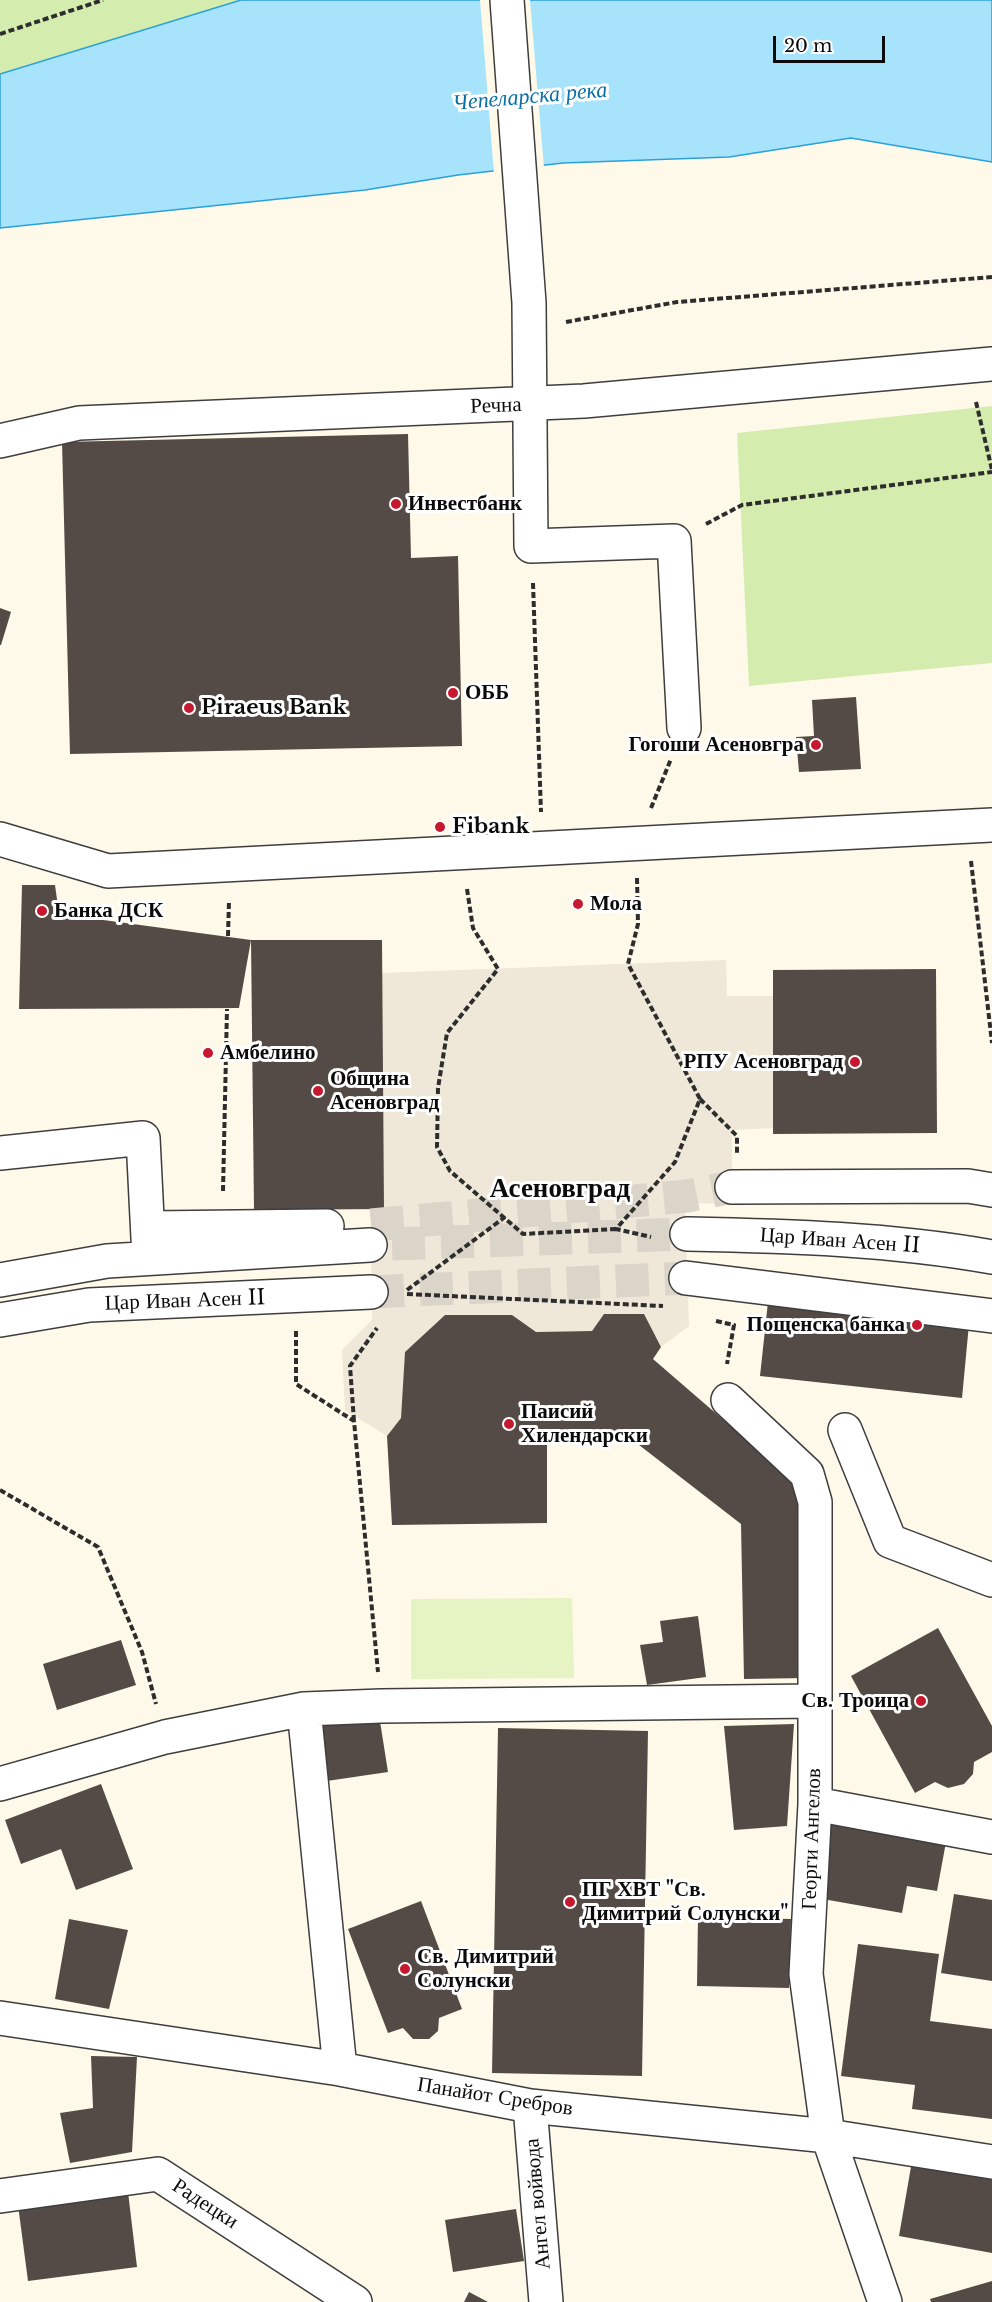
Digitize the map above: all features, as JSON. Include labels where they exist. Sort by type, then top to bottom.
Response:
[{"type":"street","points":[[507,0],[529,303],[532,405],[531,546],[674,541],[684,728]]},
{"type":"street","name":"Речна","points":[[0,441],[79,423],[532,405],[980,365]]},
{"type":"street","points":[[0,838],[108,871],[980,825]]},
{"type":"street","points":[[0,1154],[143,1138],[149,1243],[223,1228]]},
{"type":"street","points":[[732,1187],[968,1186],[992,1190]]},
{"type":"street","name":"Цар Иван Асен II","points":[[0,1280],[72,1266],[149,1243],[370,1235],[223,1228]]},
{"type":"street","name":"Цар Иван Асен II","points":[[674,1236],[872,1240],[942,1248],[992,1257]]},
{"type":"street","points":[[686,1278],[992,1316]]},
{"type":"street","name":"Цар Иван Асен II","points":[[0,1320],[89,1305],[296,1297],[377,1307]]},
{"type":"street","name":"Георги Ангелов","points":[[727,1387],[807,1474],[815,1502],[815,1804],[807,1974],[828,2136],[885,2302]]},
{"type":"street","points":[[845,1430],[890,1541],[992,1580]]},
{"type":"street","points":[[0,1784],[165,1737],[304,1709],[815,1701]]},
{"type":"street","points":[[304,1709],[340,2069]]},
{"type":"street","points":[[815,1804],[992,1837]]},
{"type":"street","name":"Панайот Сребров","points":[[0,2018],[340,2069],[530,2106],[828,2136],[992,2162]]},
{"type":"street","name":"Ангел войвода","points":[[530,2106],[546,2302]]},
{"type":"street","name":"Радецки","points":[[0,2196],[158,2174],[355,2302]]},
{"type":"path","points":[[0,34],[103,0]]},
{"type":"path","points":[[556,325],[595,315],[677,302],[992,278]]},
{"type":"path","points":[[674,541],[742,505],[992,471],[980,365]]},
{"type":"path","points":[[531,546],[542,848]]},
{"type":"path","points":[[684,728],[635,843],[638,924],[628,964],[700,1099],[737,1136],[736,1151]]},
{"type":"path","points":[[980,825],[992,1040]]},
{"type":"path","points":[[462,853],[473,928],[498,969],[447,1033],[438,1088],[437,1147],[450,1171],[523,1234],[616,1229],[674,1236]]},
{"type":"path","points":[[223,1228],[227,1009]]},
{"type":"path","points":[[616,1229],[675,1162],[700,1099]]},
{"type":"path","points":[[506,1217],[401,1294],[670,1306]]},
{"type":"path","points":[[296,1297],[296,1384],[354,1421]]},
{"type":"path","points":[[377,1307],[350,1366],[381,1706]]},
{"type":"path","points":[[712,1320],[734,1325],[727,1387]]},
{"type":"path","points":[[0,1490],[98,1547],[142,1652],[165,1737]]},
{"type":"green space","points":[[0,0],[241,0],[0,74]]},
{"type":"green space","points":[[992,406],[992,663],[749,686],[737,433]]},
{"type":"green space","points":[[572,1598],[574,1678],[411,1679],[411,1599]]},
{"type":"shaded area","points":[[726,960],[727,996],[773,996],[774,1128],[732,1130],[732,1204],[685,1203],[689,1326],[661,1347],[643,1314],[604,1314],[592,1331],[536,1332],[445,1315],[405,1352],[401,1418],[387,1436],[345,1410],[342,1350],[372,1320],[371,1225],[373,1209],[384,1209],[381,973]]},
{"type":"water","name":"Чепеларска река","points":[[241,0],[992,0],[992,162],[851,138],[729,157],[563,163],[458,175],[365,190],[0,228],[0,74]]},
{"type":"pier","points":[[480,0],[530,0],[544,168],[494,174]]},
{"type":"building","points":[[408,434],[411,558],[458,556],[462,746],[70,754],[62,442]]},
{"type":"building","points":[[0,608],[11,612],[1,645],[0,645]]},
{"type":"building","points":[[856,697],[861,769],[799,772],[796,737],[814,736],[812,700]]},
{"type":"building","points":[[22,885],[55,885],[59,914],[251,940],[239,1008],[19,1009]]},
{"type":"building","name":"Община Асеновград","points":[[251,940],[382,940],[384,1209],[254,1210]]},
{"type":"building","name":"РПУ Асеновград","points":[[936,969],[937,1133],[773,1134],[773,970]]},
{"type":"building","points":[[768,1302],[969,1324],[962,1398],[760,1376]]},
{"type":"building","name":"Паисий Хилендарски","points":[[604,1314],[644,1314],[661,1347],[653,1359],[801,1487],[806,1678],[744,1679],[741,1524],[621,1431],[547,1432],[547,1523],[392,1525],[387,1436],[401,1418],[405,1352],[445,1315],[512,1315],[536,1332],[592,1331]]},
{"type":"building","points":[[698,1616],[706,1677],[647,1685],[640,1645],[663,1642],[660,1621]]},
{"type":"building","name":"Св. Троица","points":[[938,1628],[992,1726],[992,1752],[974,1762],[973,1774],[964,1784],[948,1788],[935,1782],[915,1793],[851,1676]]},
{"type":"building","points":[[121,1640],[136,1685],[57,1710],[43,1664]]},
{"type":"building","points":[[379,1715],[388,1772],[320,1782],[312,1725]]},
{"type":"building","points":[[794,1724],[787,1826],[734,1830],[724,1726]]},
{"type":"building","name":"ПГ ХВТ \"Св. Димитрий Солунски\"","points":[[498,1728],[648,1731],[642,2076],[492,2073]]},
{"type":"building","points":[[101,1784],[133,1869],[76,1890],[61,1849],[21,1864],[5,1820]]},
{"type":"building","points":[[831,1821],[946,1842],[937,1891],[907,1886],[902,1913],[817,1898]]},
{"type":"building","points":[[954,1894],[992,1900],[992,1981],[941,1973]]},
{"type":"building","name":"Св. Димитрий Солунски","points":[[421,1901],[462,2009],[439,2018],[438,2031],[429,2039],[413,2039],[403,2028],[388,2033],[348,1929]]},
{"type":"building","points":[[698,1917],[791,1919],[789,1988],[697,1986]]},
{"type":"building","points":[[69,1919],[128,1930],[109,2009],[55,1999]]},
{"type":"building","points":[[858,1944],[939,1954],[930,2021],[992,2029],[992,2119],[912,2109],[915,2085],[841,2076]]},
{"type":"building","points":[[91,2056],[137,2057],[132,2152],[70,2163],[60,2113],[93,2108]]},
{"type":"building","points":[[912,2161],[992,2176],[992,2253],[899,2236]]},
{"type":"building","points":[[128,2192],[137,2267],[28,2281],[18,2205]]},
{"type":"building","points":[[516,2209],[524,2261],[453,2272],[445,2220]]},
{"type":"building","points":[[992,2281],[992,2302],[931,2302],[930,2299]]},
{"type":"building","points":[[469,2292],[488,2302],[464,2302]]},
{"type":"tunnel","points":[[371,1225],[687,1196],[732,1187]]},
{"type":"tunnel","points":[[392,1244],[687,1234]]},
{"type":"tunnel","points":[[371,1292],[686,1278]]},
{"type":"place","name":"Инвестбанк","points":[[396,504]]},
{"type":"place","name":"ОББ","points":[[453,693]]},
{"type":"place","name":"Piraeus Bank","points":[[189,708]]},
{"type":"place","name":"Гогоши Асеновгра","points":[[816,745]]},
{"type":"place","name":"Fibank","points":[[440,827]]},
{"type":"place","name":"Мола","points":[[578,904]]},
{"type":"place","name":"Банка ДСК","points":[[42,911]]},
{"type":"place","name":"Амбелино","points":[[208,1053]]},
{"type":"place","name":"РПУ Асеновград","points":[[855,1062]]},
{"type":"place","name":"Община Асеновград","points":[[318,1091]]},
{"type":"place","name":"Пощенска банка","points":[[917,1325]]},
{"type":"place","name":"Паисий Хилендарски","points":[[509,1424]]},
{"type":"place","name":"Св. Троица","points":[[921,1701]]},
{"type":"place","name":"ПГ ХВТ \"Св. Димитрий Солунски\"","points":[[570,1902]]},
{"type":"place","name":"Св. Димитрий Солунски","points":[[405,1969]]},
{"type":"district","name":"Асеновград","points":[[560,1189]]}]
